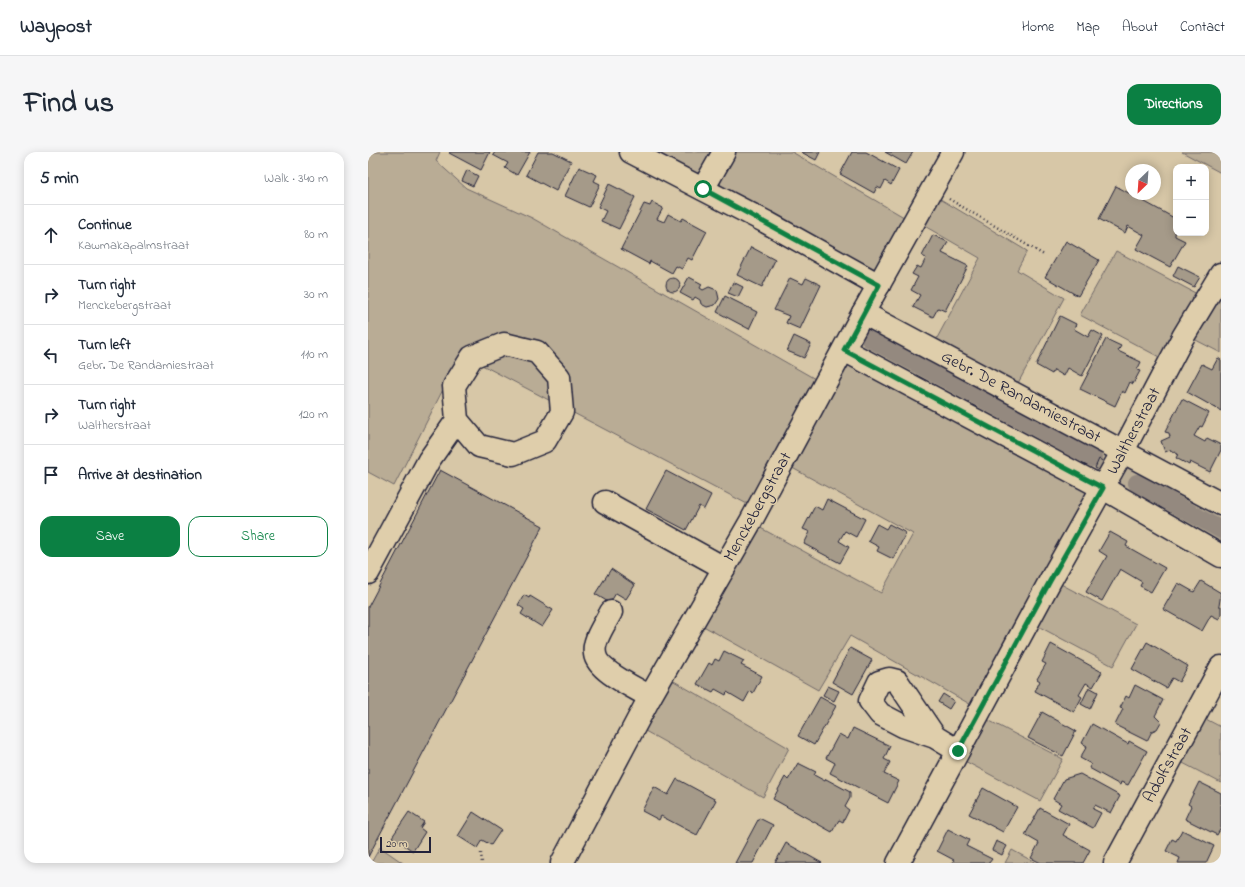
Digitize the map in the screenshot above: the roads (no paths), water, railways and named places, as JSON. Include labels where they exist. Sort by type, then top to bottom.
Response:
[{"type":"street","points":[[631,152],[703,189],[879,285]]},
{"type":"street","points":[[703,189],[724,152]]},
{"type":"street","name":"Menckebergstraat","points":[[562,863],[650,697],[724,568],[863,313],[953,152]]},
{"type":"street","name":"Waltherstraat","points":[[898,863],[1050,581],[1103,488],[1183,338],[1221,274]]},
{"type":"street","name":"Gebr. De Randamiestraat","points":[[863,313],[1221,504]]},
{"type":"street","points":[[368,573],[429,460],[457,420],[454,386],[472,357],[504,344],[537,352],[559,378],[562,412],[544,441],[513,454],[480,446],[457,420]]},
{"type":"street","points":[[844,350],[1103,488],[1221,556]]},
{"type":"street","points":[[605,502],[724,568]]},
{"type":"street","points":[[611,612],[600,632],[596,644],[594,654],[597,661],[604,668],[650,697]]},
{"type":"street","name":"Adolfstraat","points":[[1114,863],[1221,667]]},
{"type":"street","points":[[935,737],[958,751]]},
{"type":"waterway","points":[[869,338],[1093,458]]},
{"type":"waterway","points":[[1137,483],[1221,530]]}]
